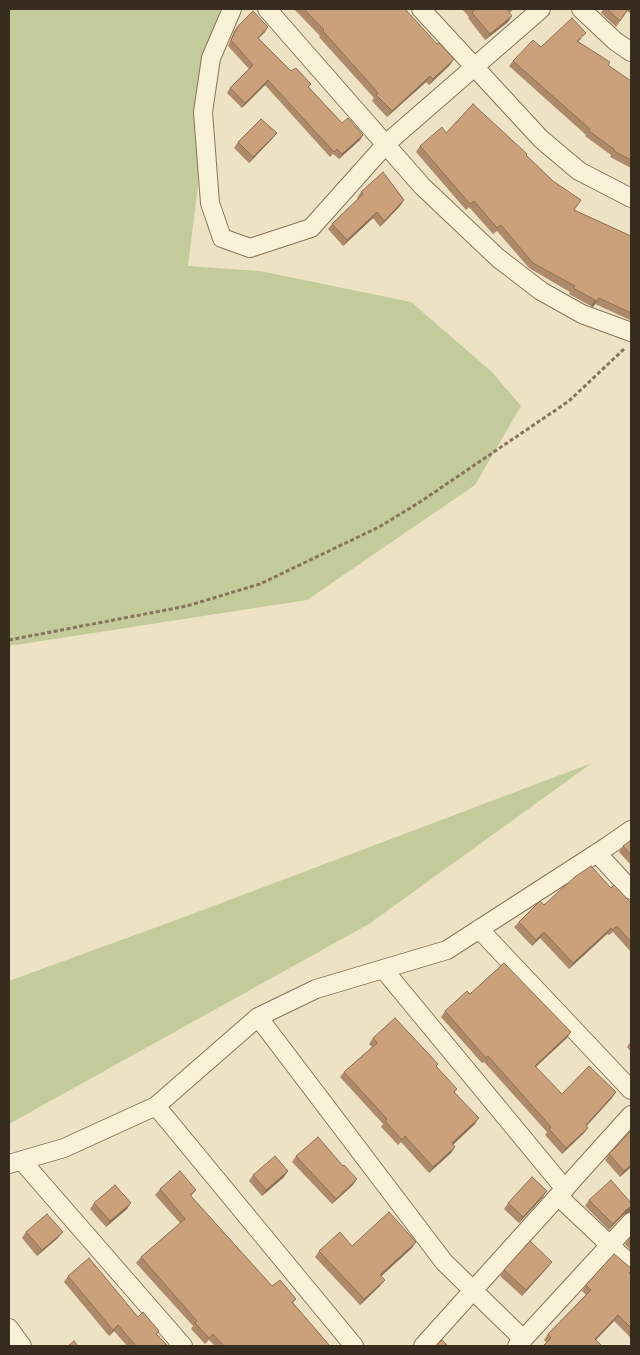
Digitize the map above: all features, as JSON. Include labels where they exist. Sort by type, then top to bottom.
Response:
[{"type":"street","points":[[232,9],[211,58],[203,112],[210,203],[222,238],[250,248],[311,228],[387,144],[541,9]]},
{"type":"street","points":[[267,9],[422,186],[498,258],[541,291],[628,340]]},
{"type":"street","points":[[422,9],[541,139],[580,171],[631,198]]},
{"type":"street","points":[[581,9],[615,41],[631,52]]},
{"type":"street","points":[[183,1346],[16,1162],[64,1148],[156,1106],[258,1017],[316,989],[447,950],[631,830]]},
{"type":"street","points":[[597,853],[631,890]]},
{"type":"street","points":[[479,929],[631,1090]]},
{"type":"street","points":[[384,970],[562,1193],[631,1265]]},
{"type":"street","points":[[258,1017],[444,1262],[520,1343],[631,1222]]},
{"type":"street","points":[[156,1106],[354,1346]]},
{"type":"street","points":[[423,1346],[631,1115]]},
{"type":"street","points":[[9,1328],[22,1346]]},
{"type":"path","points":[[9,640],[187,606],[269,580],[379,527],[420,502],[569,401],[628,340]]},
{"type":"green space","points":[[9,9],[220,9],[188,266],[260,271],[411,302],[492,372],[521,406],[475,485],[307,600],[9,646]]},
{"type":"green space","points":[[592,763],[369,924],[9,1124],[9,981]]},
{"type":"building","points":[[304,9],[405,9],[437,44],[439,43],[454,59],[433,79],[430,76],[392,111],[376,95],[378,93]]},
{"type":"building","points":[[471,9],[511,9],[508,11],[512,16],[490,34],[472,13],[474,11]]},
{"type":"building","points":[[607,9],[628,9],[620,21]]},
{"type":"building","points":[[253,11],[268,27],[258,38],[291,71],[296,68],[311,84],[308,87],[342,123],[348,118],[363,135],[342,154],[337,149],[334,152],[268,80],[245,103],[230,88],[253,65],[231,40],[238,26]]},
{"type":"building","points":[[572,18],[586,33],[577,41],[610,62],[608,65],[631,81],[631,160],[614,151],[589,131],[590,129],[513,61],[533,40],[541,47]]},
{"type":"building","points":[[473,104],[553,181],[581,200],[574,210],[631,236],[631,313],[599,298],[597,301],[595,300],[573,288],[575,286],[533,263],[501,225],[497,228],[474,201],[470,204],[420,146],[442,127],[446,133]]},
{"type":"building","points":[[261,119],[277,133],[253,157],[238,142]]},
{"type":"building","points":[[383,172],[404,200],[384,221],[377,212],[347,240],[332,224],[363,194],[361,192]]},
{"type":"building","points":[[631,840],[631,855],[623,846]]},
{"type":"building","points":[[591,866],[611,888],[614,885],[631,903],[631,942],[617,926],[613,930],[611,928],[573,963],[544,932],[536,940],[519,922],[540,901],[544,905],[576,876]]},
{"type":"building","points":[[504,963],[571,1032],[535,1066],[562,1094],[589,1066],[616,1092],[586,1125],[588,1128],[566,1148],[549,1129],[551,1127],[445,1011],[467,991],[470,994]]},
{"type":"building","points":[[395,1018],[438,1064],[436,1066],[457,1089],[454,1092],[479,1118],[452,1143],[455,1147],[433,1167],[405,1136],[402,1140],[385,1121],[387,1119],[344,1072],[377,1043],[373,1038]]},
{"type":"building","points":[[631,1131],[631,1165],[624,1171],[609,1154]]},
{"type":"building","points":[[318,1137],[357,1179],[336,1199],[296,1156]]},
{"type":"building","points":[[275,1156],[288,1171],[266,1190],[253,1175]]},
{"type":"building","points":[[180,1171],[196,1190],[190,1195],[272,1286],[280,1280],[296,1299],[292,1302],[330,1346],[224,1346],[213,1334],[209,1338],[195,1323],[197,1321],[141,1257],[185,1219],[160,1189]]},
{"type":"building","points":[[532,1177],[547,1191],[523,1217],[508,1203]]},
{"type":"building","points":[[611,1180],[631,1203],[631,1207],[613,1224],[589,1200]]},
{"type":"building","points":[[115,1185],[131,1203],[110,1221],[94,1203]]},
{"type":"building","points":[[389,1212],[416,1242],[380,1275],[385,1280],[364,1299],[319,1251],[340,1232],[352,1246]]},
{"type":"building","points":[[47,1214],[63,1232],[42,1250],[26,1232]]},
{"type":"building","points":[[530,1241],[552,1262],[526,1290],[504,1270]]},
{"type":"building","points":[[614,1254],[631,1268],[629,1273],[631,1274],[631,1328],[618,1315],[595,1339],[602,1346],[543,1346],[551,1338],[548,1334],[591,1290],[586,1285]]},
{"type":"building","points":[[89,1258],[138,1317],[143,1312],[159,1331],[156,1334],[168,1346],[136,1346],[118,1325],[113,1330],[68,1276]]},
{"type":"building","points":[[442,1340],[448,1346],[436,1346]]},
{"type":"building","points":[[74,1341],[78,1346],[68,1346]]}]
